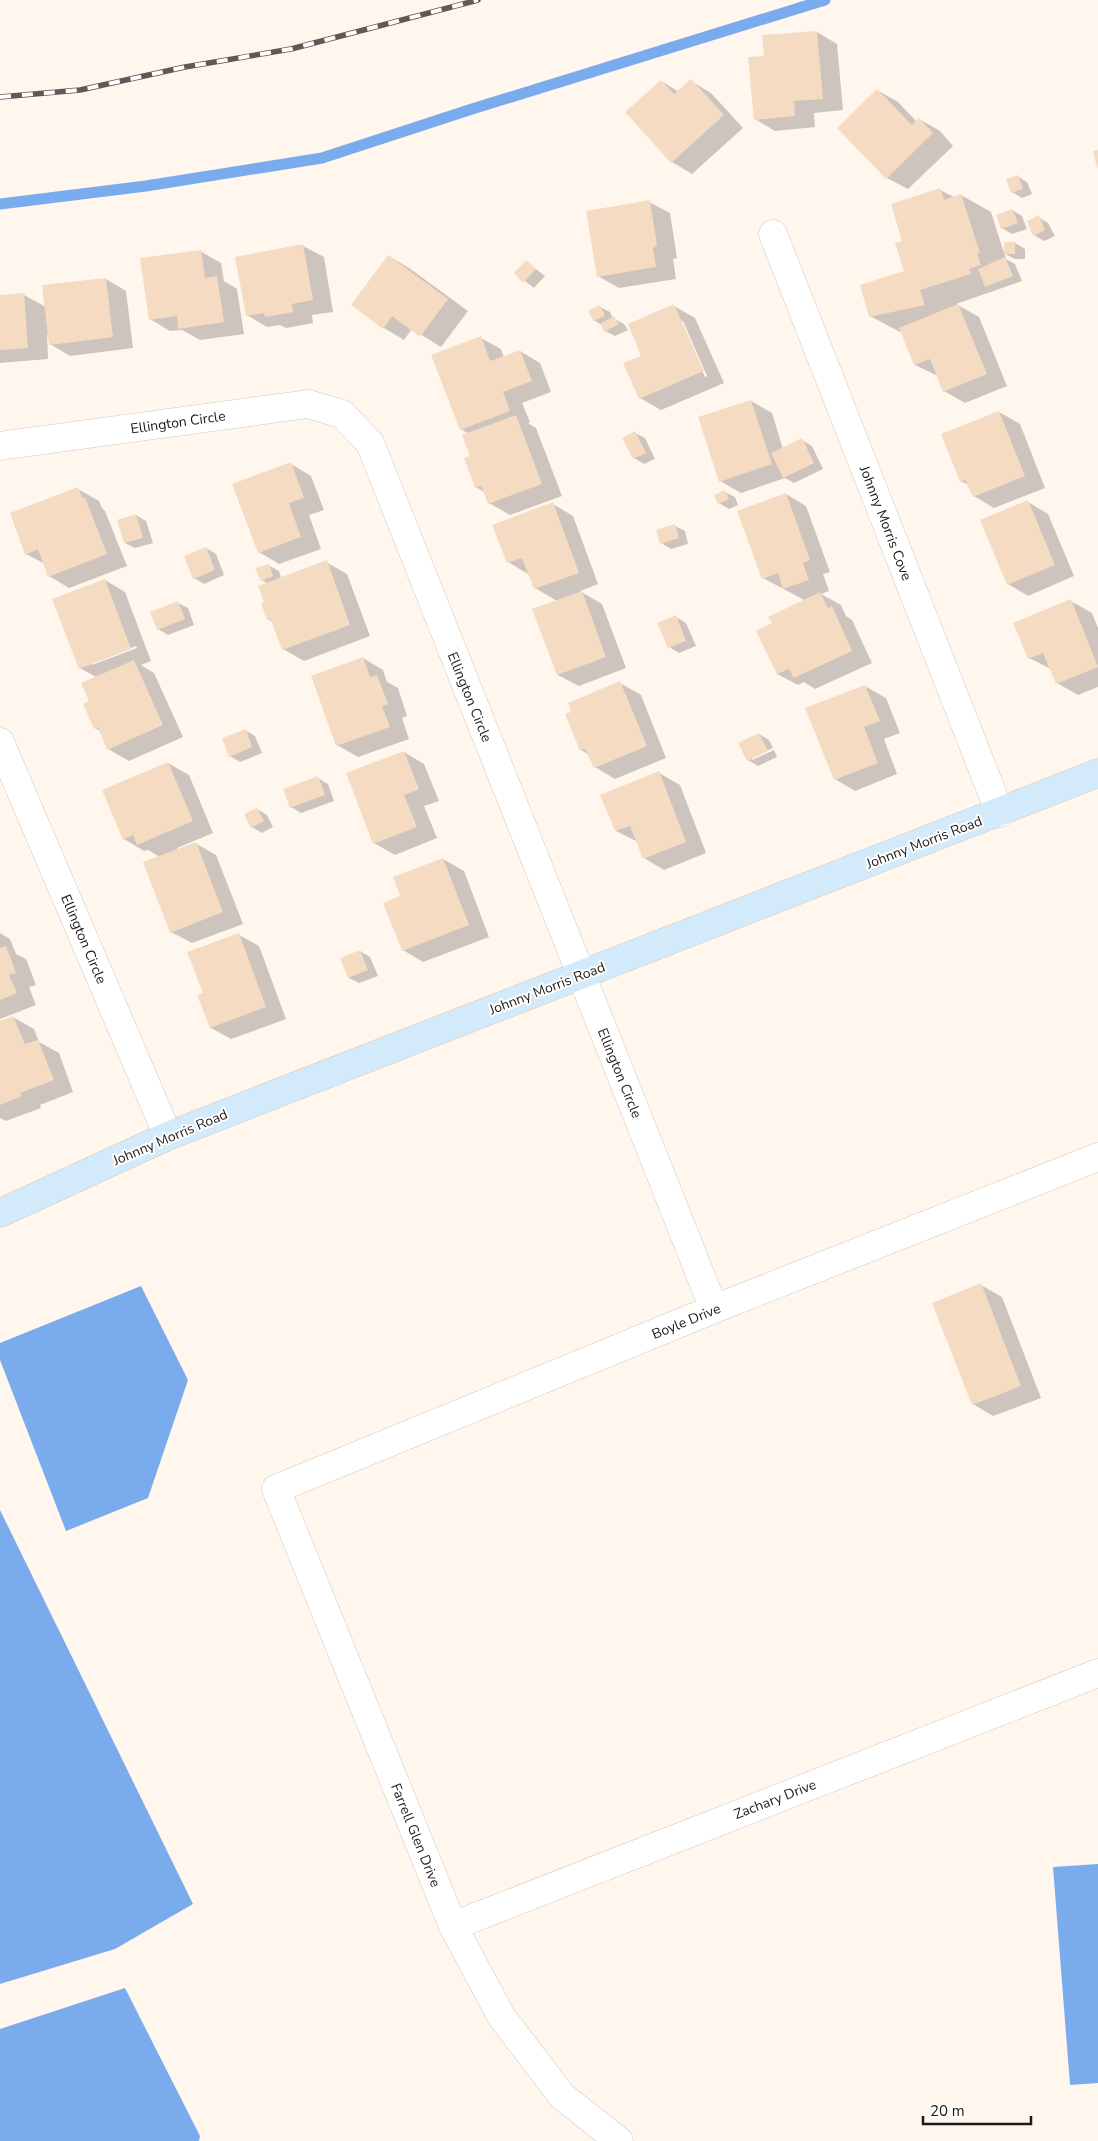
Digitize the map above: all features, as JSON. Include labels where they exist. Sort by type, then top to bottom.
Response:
[{"type":"street","name":"Johnny Morris Cove","points":[[772,234],[1000,812]]},
{"type":"street","name":"Ellington Circle","points":[[0,446],[308,404],[342,414],[370,443],[714,1309]]},
{"type":"street","name":"Ellington Circle","points":[[0,742],[168,1136]]},
{"type":"street","name":"Johnny Morris Road","points":[[0,1213],[168,1136],[1098,773]]},
{"type":"street","name":"Boyle Drive","points":[[276,1489],[714,1309],[1098,1157]]},
{"type":"street","name":"Farrell Glen Drive","points":[[276,1489],[453,1926],[500,2016],[562,2096],[619,2141]]},
{"type":"street","name":"Zachary Drive","points":[[453,1926],[1098,1673]]},
{"type":"water","points":[[141,1286],[188,1380],[148,1498],[66,1531],[0,1360],[0,1343]]},
{"type":"water","points":[[0,1510],[193,1904],[115,1949],[0,1984]]},
{"type":"water","points":[[1098,1864],[1098,2083],[1070,2085],[1053,1867]]},
{"type":"water","points":[[125,1988],[200,2136],[199,2141],[0,2141],[0,2029]]},
{"type":"building","points":[[817,31],[823,99],[794,101],[795,116],[754,120],[748,57],[764,56],[762,35]]},
{"type":"building","points":[[691,79],[724,115],[671,163],[625,112],[661,80],[674,94]]},
{"type":"building","points":[[877,89],[912,125],[919,118],[933,133],[886,179],[837,128]]},
{"type":"building","points":[[1098,150],[1098,168],[1097,168],[1093,151]]},
{"type":"building","points":[[1018,175],[1023,189],[1011,193],[1006,179]]},
{"type":"building","points":[[940,188],[944,200],[961,194],[980,253],[977,253],[981,265],[969,269],[971,274],[920,290],[925,305],[869,317],[860,285],[904,271],[895,243],[902,241],[891,204]]},
{"type":"building","points":[[650,200],[657,246],[653,248],[656,267],[597,277],[586,211]]},
{"type":"building","points":[[1012,209],[1018,223],[1001,229],[996,215]]},
{"type":"building","points":[[1039,215],[1045,230],[1033,236],[1027,221]]},
{"type":"building","points":[[1004,242],[1015,242],[1015,254],[1004,254]]},
{"type":"building","points":[[303,244],[313,300],[292,304],[293,312],[265,317],[264,313],[246,316],[235,257]]},
{"type":"building","points":[[201,250],[205,278],[217,276],[224,322],[178,329],[177,316],[149,320],[140,258]]},
{"type":"building","points":[[388,255],[448,299],[420,337],[392,316],[383,329],[351,305]]},
{"type":"building","points":[[1005,257],[1013,276],[985,287],[978,269]]},
{"type":"building","points":[[526,260],[536,269],[523,283],[514,273]]},
{"type":"building","points":[[106,278],[113,337],[49,345],[42,285]]},
{"type":"building","points":[[24,293],[28,348],[0,350],[0,295]]},
{"type":"building","points":[[674,304],[704,371],[639,399],[623,363],[641,356],[628,324]]},
{"type":"building","points":[[958,304],[987,374],[943,392],[930,359],[914,365],[899,328]]},
{"type":"building","points":[[600,305],[605,316],[593,321],[588,311]]},
{"type":"building","points":[[614,316],[619,324],[604,332],[600,324]]},
{"type":"building","points":[[481,336],[490,361],[520,350],[532,381],[503,392],[510,411],[460,430],[431,355]]},
{"type":"building","points":[[751,400],[772,464],[719,482],[698,417]]},
{"type":"building","points":[[999,411],[1025,476],[973,497],[965,480],[960,482],[941,434]]},
{"type":"building","points":[[516,415],[542,484],[488,504],[481,486],[475,488],[464,458],[470,456],[462,435]]},
{"type":"building","points":[[635,431],[646,453],[633,459],[622,438]]},
{"type":"building","points":[[802,438],[814,463],[783,478],[771,453]]},
{"type":"building","points":[[291,462],[304,498],[289,503],[301,537],[258,553],[232,484]]},
{"type":"building","points":[[78,487],[83,499],[85,497],[107,554],[48,577],[38,549],[25,555],[10,513]]},
{"type":"building","points":[[725,490],[729,499],[718,504],[714,495]]},
{"type":"building","points":[[786,493],[810,560],[803,563],[809,580],[783,589],[778,573],[762,579],[737,511]]},
{"type":"building","points":[[1028,500],[1055,565],[1007,585],[980,520]]},
{"type":"building","points":[[553,502],[579,573],[534,589],[522,558],[507,563],[492,525]]},
{"type":"building","points":[[136,514],[143,538],[124,543],[117,520]]},
{"type":"building","points":[[675,524],[679,538],[660,544],[656,530]]},
{"type":"building","points":[[206,547],[215,570],[193,579],[184,556]]},
{"type":"building","points":[[327,560],[350,625],[282,650],[270,618],[267,620],[261,604],[264,602],[258,586]]},
{"type":"building","points":[[269,564],[273,576],[261,581],[255,568]]},
{"type":"building","points":[[105,579],[131,649],[79,669],[52,599]]},
{"type":"building","points":[[582,591],[606,657],[557,675],[532,609]]},
{"type":"building","points":[[820,592],[828,608],[832,606],[852,651],[794,678],[789,669],[777,674],[756,631],[772,623],[768,617]]},
{"type":"building","points":[[1071,599],[1098,667],[1056,684],[1043,653],[1028,659],[1013,623]]},
{"type":"building","points":[[178,601],[185,619],[157,630],[150,612]]},
{"type":"building","points":[[676,615],[686,641],[668,648],[657,623]]},
{"type":"building","points":[[363,657],[370,677],[377,675],[388,704],[382,706],[390,727],[336,746],[311,676]]},
{"type":"building","points":[[134,660],[163,725],[107,750],[98,727],[94,729],[83,704],[89,701],[81,683]]},
{"type":"building","points":[[620,681],[647,746],[594,768],[585,749],[580,751],[565,714],[571,712],[568,703]]},
{"type":"building","points":[[865,685],[880,721],[864,727],[878,763],[834,780],[805,708]]},
{"type":"building","points":[[246,729],[252,747],[229,757],[222,738]]},
{"type":"building","points":[[759,733],[768,751],[747,761],[738,743]]},
{"type":"building","points":[[404,751],[419,789],[404,795],[417,827],[373,844],[346,773]]},
{"type":"building","points":[[168,762],[193,821],[137,845],[133,835],[123,840],[102,790]]},
{"type":"building","points":[[659,771],[686,842],[643,859],[630,826],[615,831],[600,795]]},
{"type":"building","points":[[318,776],[325,795],[290,808],[283,789]]},
{"type":"building","points":[[257,808],[264,821],[251,828],[244,814]]},
{"type":"building","points":[[196,842],[223,912],[170,933],[143,862]]},
{"type":"building","points":[[443,858],[469,925],[402,951],[383,903],[400,896],[393,877]]},
{"type":"building","points":[[239,933],[266,1007],[210,1028],[197,995],[203,993],[187,952]]},
{"type":"building","points":[[6,946],[16,973],[9,975],[17,993],[0,1000],[0,948]]},
{"type":"building","points":[[360,950],[368,970],[348,978],[340,958]]},
{"type":"building","points":[[13,1016],[25,1044],[38,1040],[54,1080],[20,1093],[22,1096],[0,1105],[0,1021]]},
{"type":"building","points":[[981,1283],[1021,1386],[972,1405],[932,1303]]},
{"type":"waterway","points":[[0,204],[146,186],[322,158],[472,109],[825,0]]},
{"type":"railway","points":[[0,97],[80,90],[185,67],[291,49],[478,0]]}]
